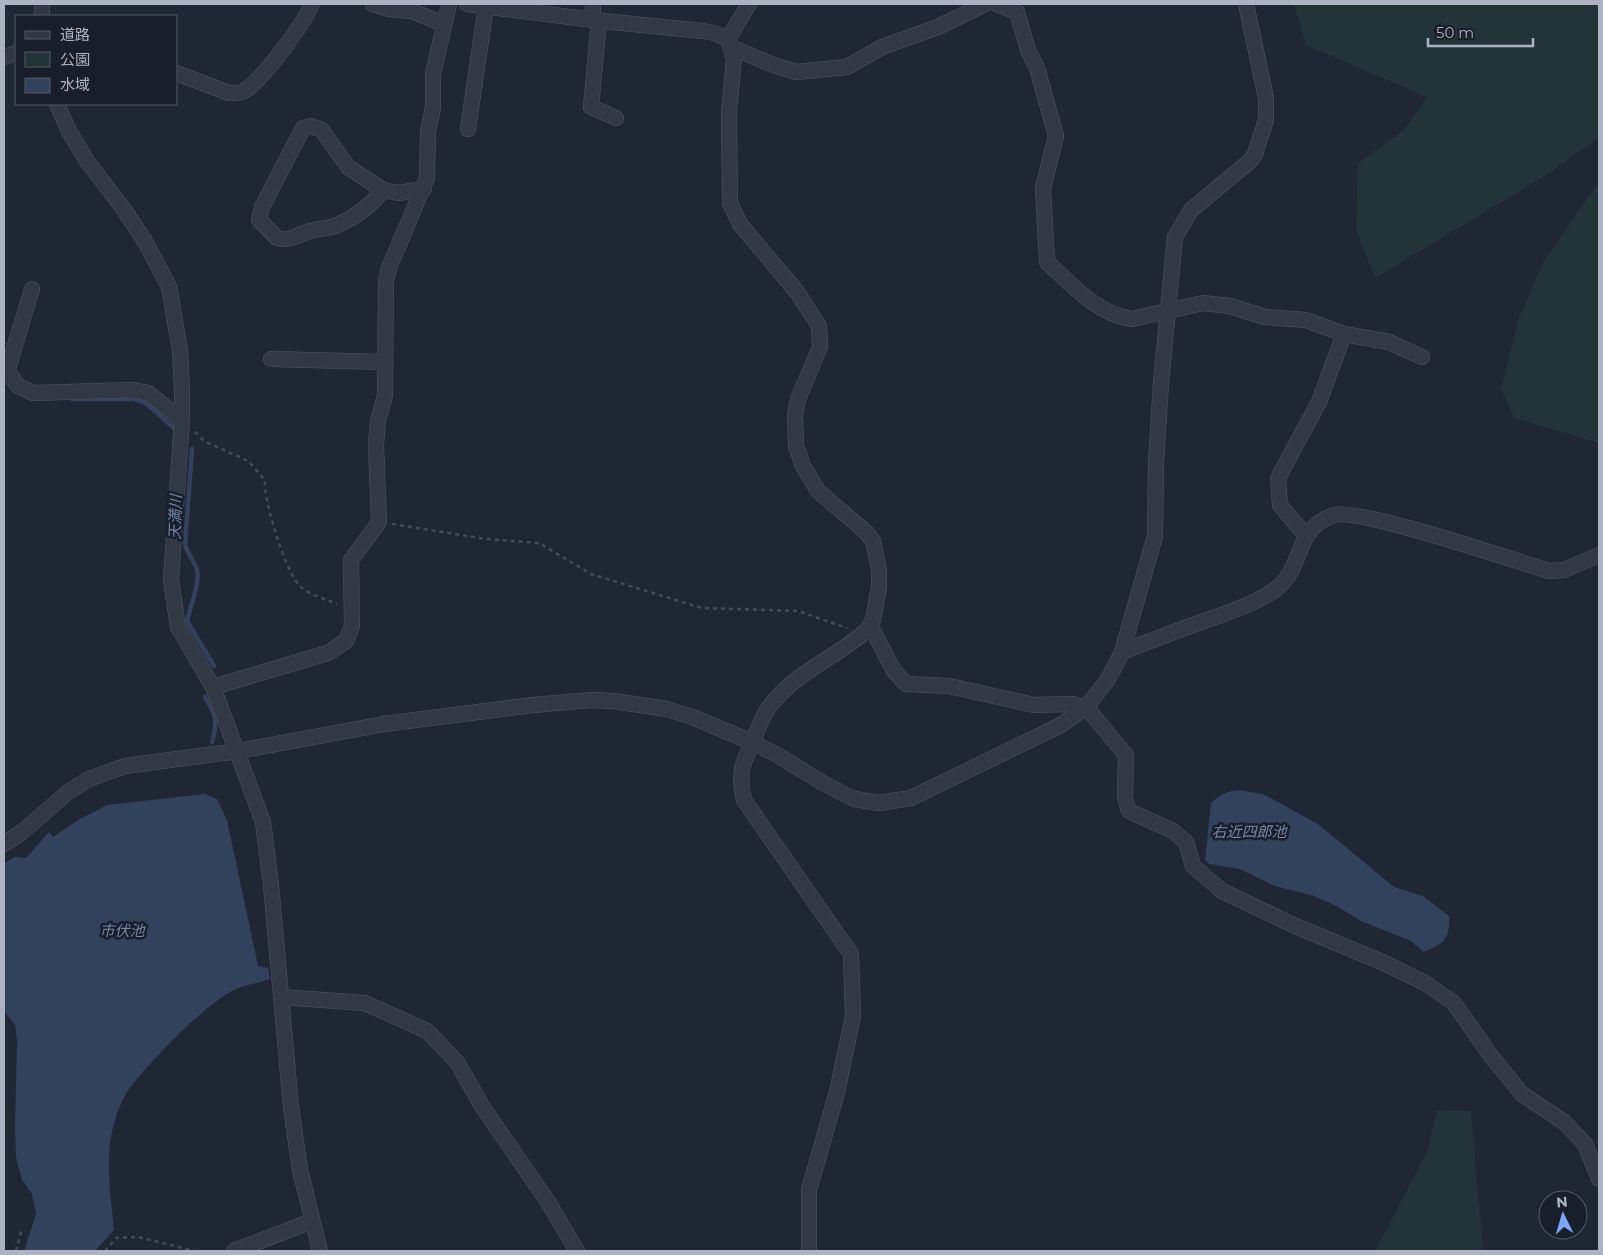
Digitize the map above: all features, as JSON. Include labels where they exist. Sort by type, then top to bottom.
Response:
[{"type":"street","points":[[178,74],[229,93],[237,94],[246,90],[266,70],[312,4]]},
{"type":"street","points":[[373,4],[389,9],[412,11],[444,24]]},
{"type":"street","points":[[213,687],[328,653],[346,642],[352,626],[350,610],[351,560],[379,522],[376,445],[378,422],[385,395],[386,281],[389,268],[428,178],[428,131],[433,108],[433,74],[449,4]]},
{"type":"street","points":[[467,4],[596,20],[703,30],[773,65],[796,72],[847,68],[882,47],[938,27],[985,4]]},
{"type":"street","points":[[593,4],[596,20],[591,107],[616,118]]},
{"type":"street","points":[[750,4],[729,43],[734,59],[729,121],[730,203],[745,231],[797,292],[818,326],[820,347],[798,398],[795,415],[796,446],[803,466],[818,492],[866,532],[873,541],[879,570],[879,587],[866,629],[780,694],[769,707],[752,742],[741,771],[740,779],[744,800],[851,954],[853,1016],[838,1092],[809,1190],[809,1251]]},
{"type":"street","points":[[997,4],[1017,12],[1028,50],[1037,68],[1056,136],[1043,188],[1047,262],[1082,294],[1120,317],[1132,319],[1204,302],[1215,303],[1265,317],[1306,320],[1344,334],[1389,342],[1422,357]]},
{"type":"street","points":[[4,844],[22,832],[68,792],[89,778],[125,766],[238,751],[384,724],[591,700],[613,701],[667,710],[692,717],[752,742],[779,756],[820,782],[854,799],[879,803],[911,798],[1061,726],[1086,707],[1106,682],[1122,652],[1155,536],[1156,463],[1171,257],[1175,237],[1191,210],[1250,161],[1263,134],[1267,108],[1266,98],[1246,4]]},
{"type":"street","points":[[468,129],[486,6]]},
{"type":"street","points":[[57,105],[70,133],[86,161],[125,211],[146,243],[169,287],[180,350],[182,420],[171,580],[172,598],[178,627],[213,687],[263,822],[271,885],[290,1107],[300,1170],[320,1251]]},
{"type":"street","points":[[383,190],[378,197],[349,220],[336,226],[308,231],[290,239],[277,238],[259,220],[262,206],[301,132],[307,126],[322,130],[348,167],[383,190],[398,193],[424,189]]},
{"type":"street","points":[[32,289],[6,369],[18,386],[32,393],[131,390],[148,393],[182,420]]},
{"type":"street","points":[[1305,535],[1280,506],[1278,478],[1319,402],[1344,334]]},
{"type":"street","points":[[271,359],[384,362]]},
{"type":"street","points":[[1122,652],[1231,611],[1274,591],[1281,585],[1294,565],[1305,535],[1315,525],[1335,514],[1350,514],[1408,528],[1549,571],[1564,570],[1599,555]]},
{"type":"street","points":[[866,629],[894,671],[906,684],[949,686],[1034,705],[1072,704],[1086,707],[1126,755],[1125,798],[1129,811],[1173,831],[1186,842],[1193,866],[1222,891],[1293,925],[1382,962],[1425,983],[1454,1003],[1491,1056],[1522,1094],[1564,1122],[1585,1144],[1599,1179]]},
{"type":"street","points":[[281,997],[365,1003],[427,1031],[457,1062],[482,1106],[548,1202],[577,1251]]},
{"type":"street","points":[[234,1251],[312,1221]]},
{"type":"path","points":[[182,420],[204,441],[248,461],[265,480],[264,493],[269,511],[289,568],[298,585],[350,610]]},
{"type":"path","points":[[379,522],[486,539],[539,544],[591,574],[702,608],[798,611],[866,629]]},
{"type":"path","points":[[16,1251],[22,1228]]},
{"type":"path","points":[[105,1251],[116,1238],[138,1237],[194,1251]]},
{"type":"green space","points":[[1294,4],[1599,4],[1599,137],[1545,176],[1375,278],[1356,230],[1358,163],[1404,130],[1427,97],[1306,45]]},
{"type":"green space","points":[[1599,182],[1599,443],[1514,418],[1501,388],[1518,320],[1544,261]]},
{"type":"green space","points":[[1437,1110],[1471,1111],[1483,1251],[1375,1251],[1428,1150]]},
{"type":"water","name":"右近四郎池","points":[[1239,790],[1263,794],[1318,824],[1394,887],[1423,896],[1449,916],[1447,936],[1441,943],[1424,952],[1409,940],[1361,921],[1336,906],[1314,896],[1275,886],[1240,869],[1209,864],[1205,860],[1211,803],[1224,794]]},
{"type":"water","name":"市伏池","points":[[205,794],[217,799],[227,820],[258,966],[268,968],[270,979],[234,990],[207,1008],[162,1051],[127,1092],[116,1115],[109,1150],[109,1176],[114,1230],[95,1251],[24,1251],[36,1214],[32,1194],[22,1180],[16,1158],[17,1040],[15,1025],[4,1011],[4,863],[15,857],[26,858],[49,832],[53,837],[80,819],[107,805]]},
{"type":"waterway","name":"天満川","points":[[72,399],[134,399],[146,403],[175,429]]},
{"type":"waterway","name":"天満川","points":[[192,449],[185,544],[196,566],[198,576],[187,621],[214,666]]},
{"type":"waterway","name":"天満川","points":[[205,697],[215,719],[212,742]]}]
